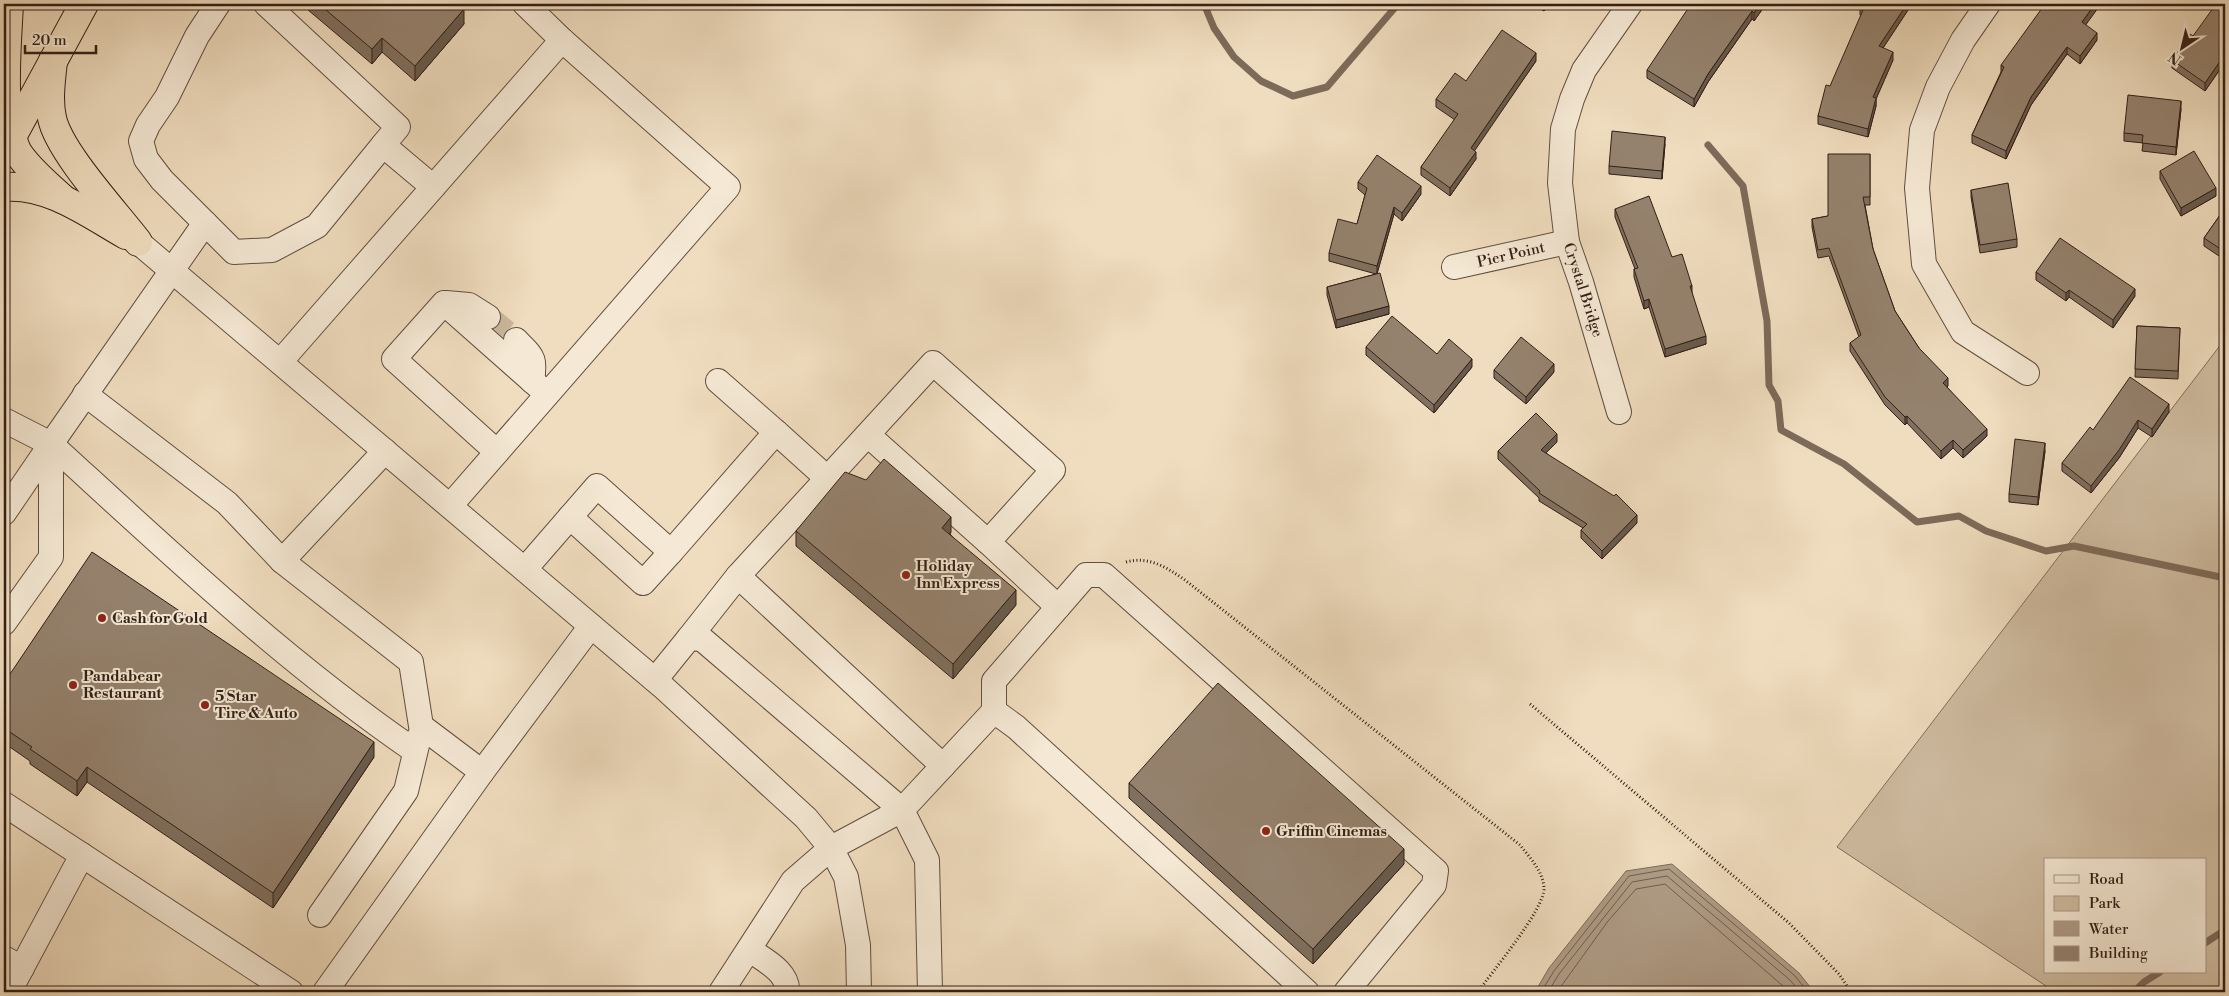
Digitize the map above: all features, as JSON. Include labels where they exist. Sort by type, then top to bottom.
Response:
[{"type":"highway","points":[[7,145],[4,94],[9,4]]},
{"type":"highway","points":[[7,145],[84,4]]},
{"type":"highway","points":[[52,60],[50,102],[52,120],[57,134],[80,168],[138,242]]},
{"type":"highway","points":[[7,145],[18,153],[62,198]]},
{"type":"highway","points":[[4,187],[33,189],[62,198],[138,242]]},
{"type":"street","points":[[218,4],[197,36],[167,97],[148,125],[141,141],[146,159],[157,173],[234,252],[272,250],[317,226],[398,127],[266,4]]},
{"type":"street","points":[[450,506],[497,452],[539,387],[728,187],[562,40],[525,4]]},
{"type":"street","name":"Crystal Bridge","points":[[1619,412],[1582,282],[1567,242],[1560,182],[1563,129],[1572,99],[1584,70],[1630,4]]},
{"type":"street","points":[[1988,4],[1963,40],[1938,87],[1922,130],[1917,188],[1924,264],[1963,332],[2026,373]]},
{"type":"street","points":[[280,362],[562,40]]},
{"type":"street","points":[[383,145],[433,187]]},
{"type":"street","points":[[4,513],[171,269],[205,223]]},
{"type":"street","points":[[138,242],[655,680],[806,818],[831,848],[846,878],[858,945],[859,992]]},
{"type":"street","name":"Pier Point","points":[[1454,267],[1567,242]]},
{"type":"street","points":[[444,303],[539,387]]},
{"type":"street","points":[[444,303],[469,305],[488,317]]},
{"type":"street","points":[[444,303],[394,360],[497,452]]},
{"type":"street","points":[[516,340],[535,363],[539,387]]},
{"type":"street","points":[[655,680],[738,576],[933,363],[1053,470],[988,542]]},
{"type":"street","points":[[718,381],[828,479]]},
{"type":"street","points":[[85,394],[227,503],[282,561],[411,662],[421,726],[406,791],[320,915]]},
{"type":"street","points":[[4,420],[51,444],[294,661],[415,751]]},
{"type":"street","points":[[570,517],[643,583],[776,432]]},
{"type":"street","points":[[868,435],[1058,607]]},
{"type":"street","points":[[4,623],[51,557],[51,444]]},
{"type":"street","points":[[282,561],[385,451]]},
{"type":"street","points":[[525,569],[597,486],[671,552]]},
{"type":"street","points":[[721,992],[793,881],[831,848],[902,810],[994,711],[994,681],[1086,575],[1104,575],[1436,871],[1434,885],[1346,992]]},
{"type":"street","points":[[738,576],[943,766]]},
{"type":"street","points":[[325,992],[482,772],[590,626]]},
{"type":"street","points":[[689,638],[702,639],[902,810],[927,860],[930,992]]},
{"type":"street","points":[[994,711],[1016,727],[1307,992]]},
{"type":"street","points":[[421,726],[482,772]]},
{"type":"street","points":[[4,804],[291,992]]},
{"type":"street","points":[[9,992],[13,963],[82,855]]},
{"type":"street","points":[[750,950],[781,973],[788,987],[787,992]]},
{"type":"path","points":[[1104,575],[1121,564],[1136,559],[1162,565],[1208,598],[1520,845],[1538,870],[1544,889],[1533,916],[1478,992]]},
{"type":"path","points":[[1530,704],[1789,923],[1839,974],[1851,992]]},
{"type":"green space","points":[[2225,339],[2225,992],[2055,992],[1837,847]]},
{"type":"water","points":[[1672,864],[1799,973],[1814,992],[1535,992],[1549,968],[1626,871]]},
{"type":"building","points":[[319,4],[458,4],[464,9],[415,66],[382,38],[372,49]]},
{"type":"building","points":[[1691,4],[1760,4],[1754,13],[1752,11],[1708,74],[1694,99],[1647,70]]},
{"type":"building","points":[[1862,4],[1907,4],[1879,46],[1893,52],[1873,97],[1876,98],[1868,129],[1818,116],[1826,85],[1830,86],[1863,10],[1860,7]]},
{"type":"building","points":[[2045,4],[2095,4],[2082,22],[2097,33],[2080,56],[2067,47],[2031,97],[2006,151],[1972,135],[2004,67],[2001,65]]},
{"type":"building","points":[[2216,4],[2225,4],[2225,54],[2205,83],[2172,60],[2190,34],[2193,36]]},
{"type":"building","points":[[1502,30],[1536,53],[1471,148],[1476,152],[1450,188],[1421,167],[1458,114],[1436,99],[1455,73],[1466,81]]},
{"type":"building","points":[[2128,95],[2181,101],[2176,147],[2142,143],[2143,135],[2124,133]]},
{"type":"building","points":[[1612,131],[1665,137],[1662,171],[1609,166]]},
{"type":"building","points":[[2194,151],[2216,188],[2181,208],[2160,171]]},
{"type":"building","points":[[1828,154],[1870,154],[1870,197],[1863,197],[1873,249],[1895,311],[1919,348],[1948,378],[1943,383],[1987,429],[1963,450],[1953,440],[1941,451],[1907,416],[1905,417],[1885,397],[1850,343],[1861,335],[1829,248],[1818,250],[1812,219],[1828,216]]},
{"type":"building","points":[[1377,155],[1421,186],[1402,213],[1394,207],[1377,266],[1329,253],[1338,219],[1357,224],[1367,188],[1358,182]]},
{"type":"building","points":[[2008,183],[2017,239],[1980,245],[1971,190]]},
{"type":"building","points":[[1649,196],[1672,257],[1682,254],[1706,336],[1665,349],[1649,299],[1644,301],[1634,269],[1638,268],[1615,209]]},
{"type":"building","points":[[2225,208],[2225,252],[2204,238]]},
{"type":"building","points":[[2060,238],[2135,289],[2113,320],[2069,290],[2066,293],[2036,272]]},
{"type":"building","points":[[1380,273],[1389,306],[1336,320],[1327,287]]},
{"type":"building","points":[[1392,316],[1437,354],[1449,339],[1472,359],[1434,405],[1366,347]]},
{"type":"building","points":[[2137,326],[2180,328],[2178,371],[2135,369]]},
{"type":"building","points":[[1521,337],[1554,364],[1526,397],[1494,370]]},
{"type":"building","points":[[2130,377],[2169,404],[2152,429],[2138,420],[2119,450],[2091,486],[2062,463],[2090,427],[2093,430]]},
{"type":"building","points":[[1536,413],[1557,434],[1541,450],[1614,496],[1616,494],[1637,515],[1602,551],[1581,530],[1587,524],[1539,493],[1540,491],[1498,451]]},
{"type":"building","points":[[2015,439],[2045,443],[2038,497],[2009,494]]},
{"type":"building","name":"Holiday Inn Express","points":[[884,459],[951,517],[942,528],[1016,590],[953,664],[796,531],[845,472],[866,480]]},
{"type":"building","points":[[92,552],[374,742],[273,893],[87,767],[77,781],[30,749],[32,747],[4,728],[4,683]]},
{"type":"building","name":"Griffin Cinemas","points":[[1218,683],[1404,849],[1313,949],[1129,783]]},
{"type":"waterway","points":[[1204,4],[1214,28],[1234,57],[1261,81],[1293,96],[1327,87],[1398,4]]},
{"type":"waterway","points":[[1708,145],[1743,186],[1767,321],[1769,385],[1778,401],[1781,430],[1844,464],[1917,522],[1959,516],[1986,531],[2046,551],[2074,546],[2225,578]]},
{"type":"waterway","points":[[2206,942],[2225,930]]},
{"type":"waterway","points":[[2134,992],[2144,982],[2157,974]]},
{"type":"tunnel","points":[[488,317],[516,340]]},
{"type":"place","name":"Holiday Inn Express","points":[[906,575]]},
{"type":"place","name":"Cash for Gold","points":[[102,618]]},
{"type":"place","name":"Pandabear Restaurant","points":[[73,685]]},
{"type":"place","name":"5 Star Tire & Auto","points":[[205,705]]},
{"type":"place","name":"Griffin Cinemas","points":[[1266,831]]}]
